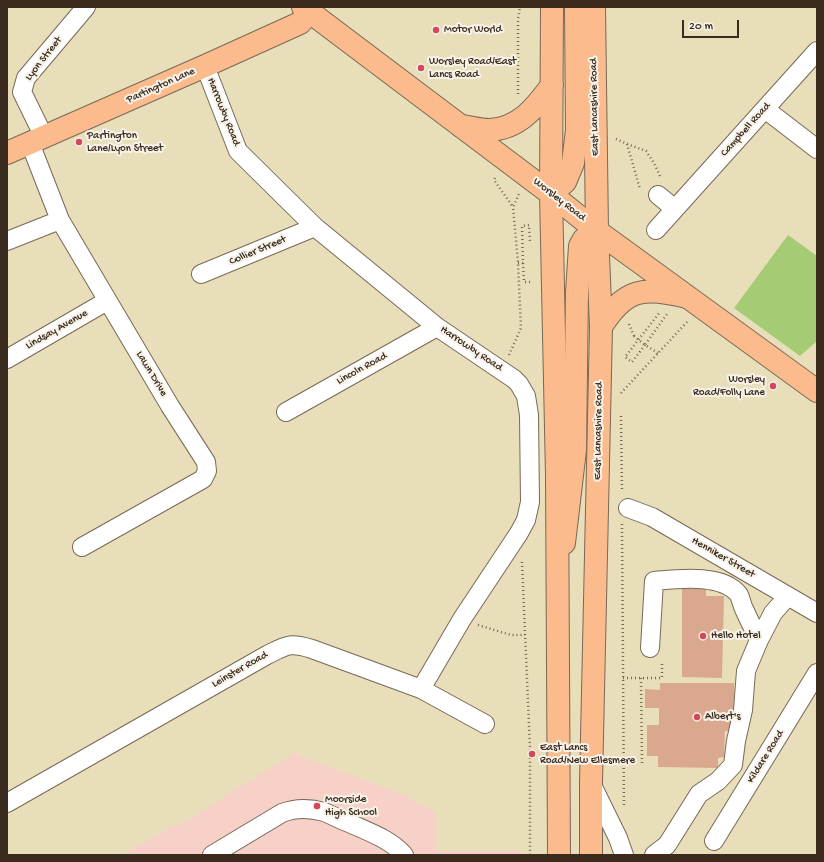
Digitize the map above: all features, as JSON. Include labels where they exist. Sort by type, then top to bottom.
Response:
[{"type":"main road","points":[[552,7],[552,194],[558,580],[559,855]]},
{"type":"main road","points":[[552,194],[565,182],[573,163],[575,150],[577,130],[576,7]]},
{"type":"main road","name":"Partington Lane","points":[[7,153],[300,23],[307,10]]},
{"type":"main road","name":"Worsley Road","points":[[307,10],[552,194],[597,231],[817,391]]},
{"type":"main road","name":"East Lancashire Road","points":[[591,855],[591,783],[601,327],[597,231],[594,16]]},
{"type":"main road","points":[[461,126],[489,130],[510,126],[537,105],[552,85]]},
{"type":"main road","points":[[558,580],[566,532],[575,450],[577,292],[580,246],[589,234],[597,231]]},
{"type":"main road","points":[[601,327],[615,307],[634,293],[658,291],[694,302]]},
{"type":"street","name":"Lyon Street","points":[[37,140],[22,92],[26,78],[86,7]]},
{"type":"street","points":[[594,16],[607,7]]},
{"type":"street","name":"Campbell Road","points":[[656,230],[817,51]]},
{"type":"street","name":"Harrowby Road","points":[[205,66],[238,151],[315,227],[437,327],[502,370],[520,384],[526,396],[528,404],[530,502],[526,520],[462,619],[421,689]]},
{"type":"street","points":[[765,109],[817,149]]},
{"type":"street","name":"Lawn Drive","points":[[37,140],[60,220],[170,406],[206,462],[207,471],[203,479],[82,547]]},
{"type":"street","points":[[649,194],[674,209]]},
{"type":"street","points":[[7,240],[60,220]]},
{"type":"street","name":"Collier Street","points":[[201,274],[315,227]]},
{"type":"street","name":"Lindsay Avenue","points":[[7,359],[107,301]]},
{"type":"street","name":"Lincoln Road","points":[[286,412],[437,327]]},
{"type":"street","name":"Henniker Street","points":[[624,508],[652,517],[817,613]]},
{"type":"street","points":[[650,648],[654,581],[683,578],[722,583],[732,589],[739,595],[759,640]]},
{"type":"street","points":[[654,855],[667,845],[699,794],[718,781],[733,765],[736,741],[743,710],[746,671],[759,640],[773,613],[788,596]]},
{"type":"street","name":"Leinster Road","points":[[7,803],[267,655],[290,644],[312,648],[421,689],[485,724]]},
{"type":"street","name":"Kildare Road","points":[[714,841],[817,673]]},
{"type":"street","points":[[591,783],[618,838],[624,855]]},
{"type":"street","points":[[212,855],[282,813],[302,809],[324,812],[386,840],[397,847],[404,855]]},
{"type":"path","points":[[518,95],[518,19],[520,7]]},
{"type":"path","points":[[596,129],[627,144],[646,151],[661,176],[662,184],[649,194],[627,144]]},
{"type":"path","points":[[513,207],[528,176]]},
{"type":"path","points":[[494,180],[513,207],[518,263],[521,328],[502,370]]},
{"type":"path","points":[[530,246],[529,225],[522,226],[524,282],[531,282],[531,275]]},
{"type":"path","points":[[518,263],[523,263]]},
{"type":"path","points":[[621,400],[621,392],[658,353],[694,302]]},
{"type":"path","points":[[662,309],[668,315],[645,345],[632,362],[625,357],[662,309]]},
{"type":"path","points":[[634,336],[658,353]]},
{"type":"path","points":[[621,415],[624,508],[624,809]]},
{"type":"path","points":[[519,533],[522,568],[530,748],[530,855]]},
{"type":"path","points":[[462,619],[511,635],[525,635]]},
{"type":"path","points":[[623,678],[662,678],[662,657],[650,648]]},
{"type":"path","points":[[641,678],[642,763]]},
{"type":"shaded area","name":"Moorside High School","points":[[297,752],[296,755],[402,794],[436,813],[436,851],[522,851],[522,855],[122,855],[176,824],[178,826]]},
{"type":"green space","points":[[788,235],[817,256],[817,341],[800,356],[734,308]]},
{"type":"building","name":"Hello Hotel","points":[[682,588],[706,589],[706,596],[724,596],[722,678],[682,677]]},
{"type":"building","name":"Albert's","points":[[660,683],[734,683],[735,731],[725,731],[724,757],[718,758],[718,768],[658,767],[658,756],[647,756],[647,725],[659,725],[659,708],[645,708],[645,689],[660,690]]},
{"type":"place","name":"Motor World","points":[[436,30]]},
{"type":"place","name":"Worsley Road/East Lancs Road","points":[[421,68]]},
{"type":"place","name":"Partington Lane/Lyon Street","points":[[79,142]]},
{"type":"place","name":"Worsley Road/Folly Lane","points":[[773,386]]},
{"type":"place","name":"Hello Hotel","points":[[703,636]]},
{"type":"place","name":"Albert's","points":[[697,717]]},
{"type":"place","name":"East Lancs Road/New Ellesmere","points":[[532,754]]},
{"type":"place","name":"Moorside High School","points":[[317,806]]}]
